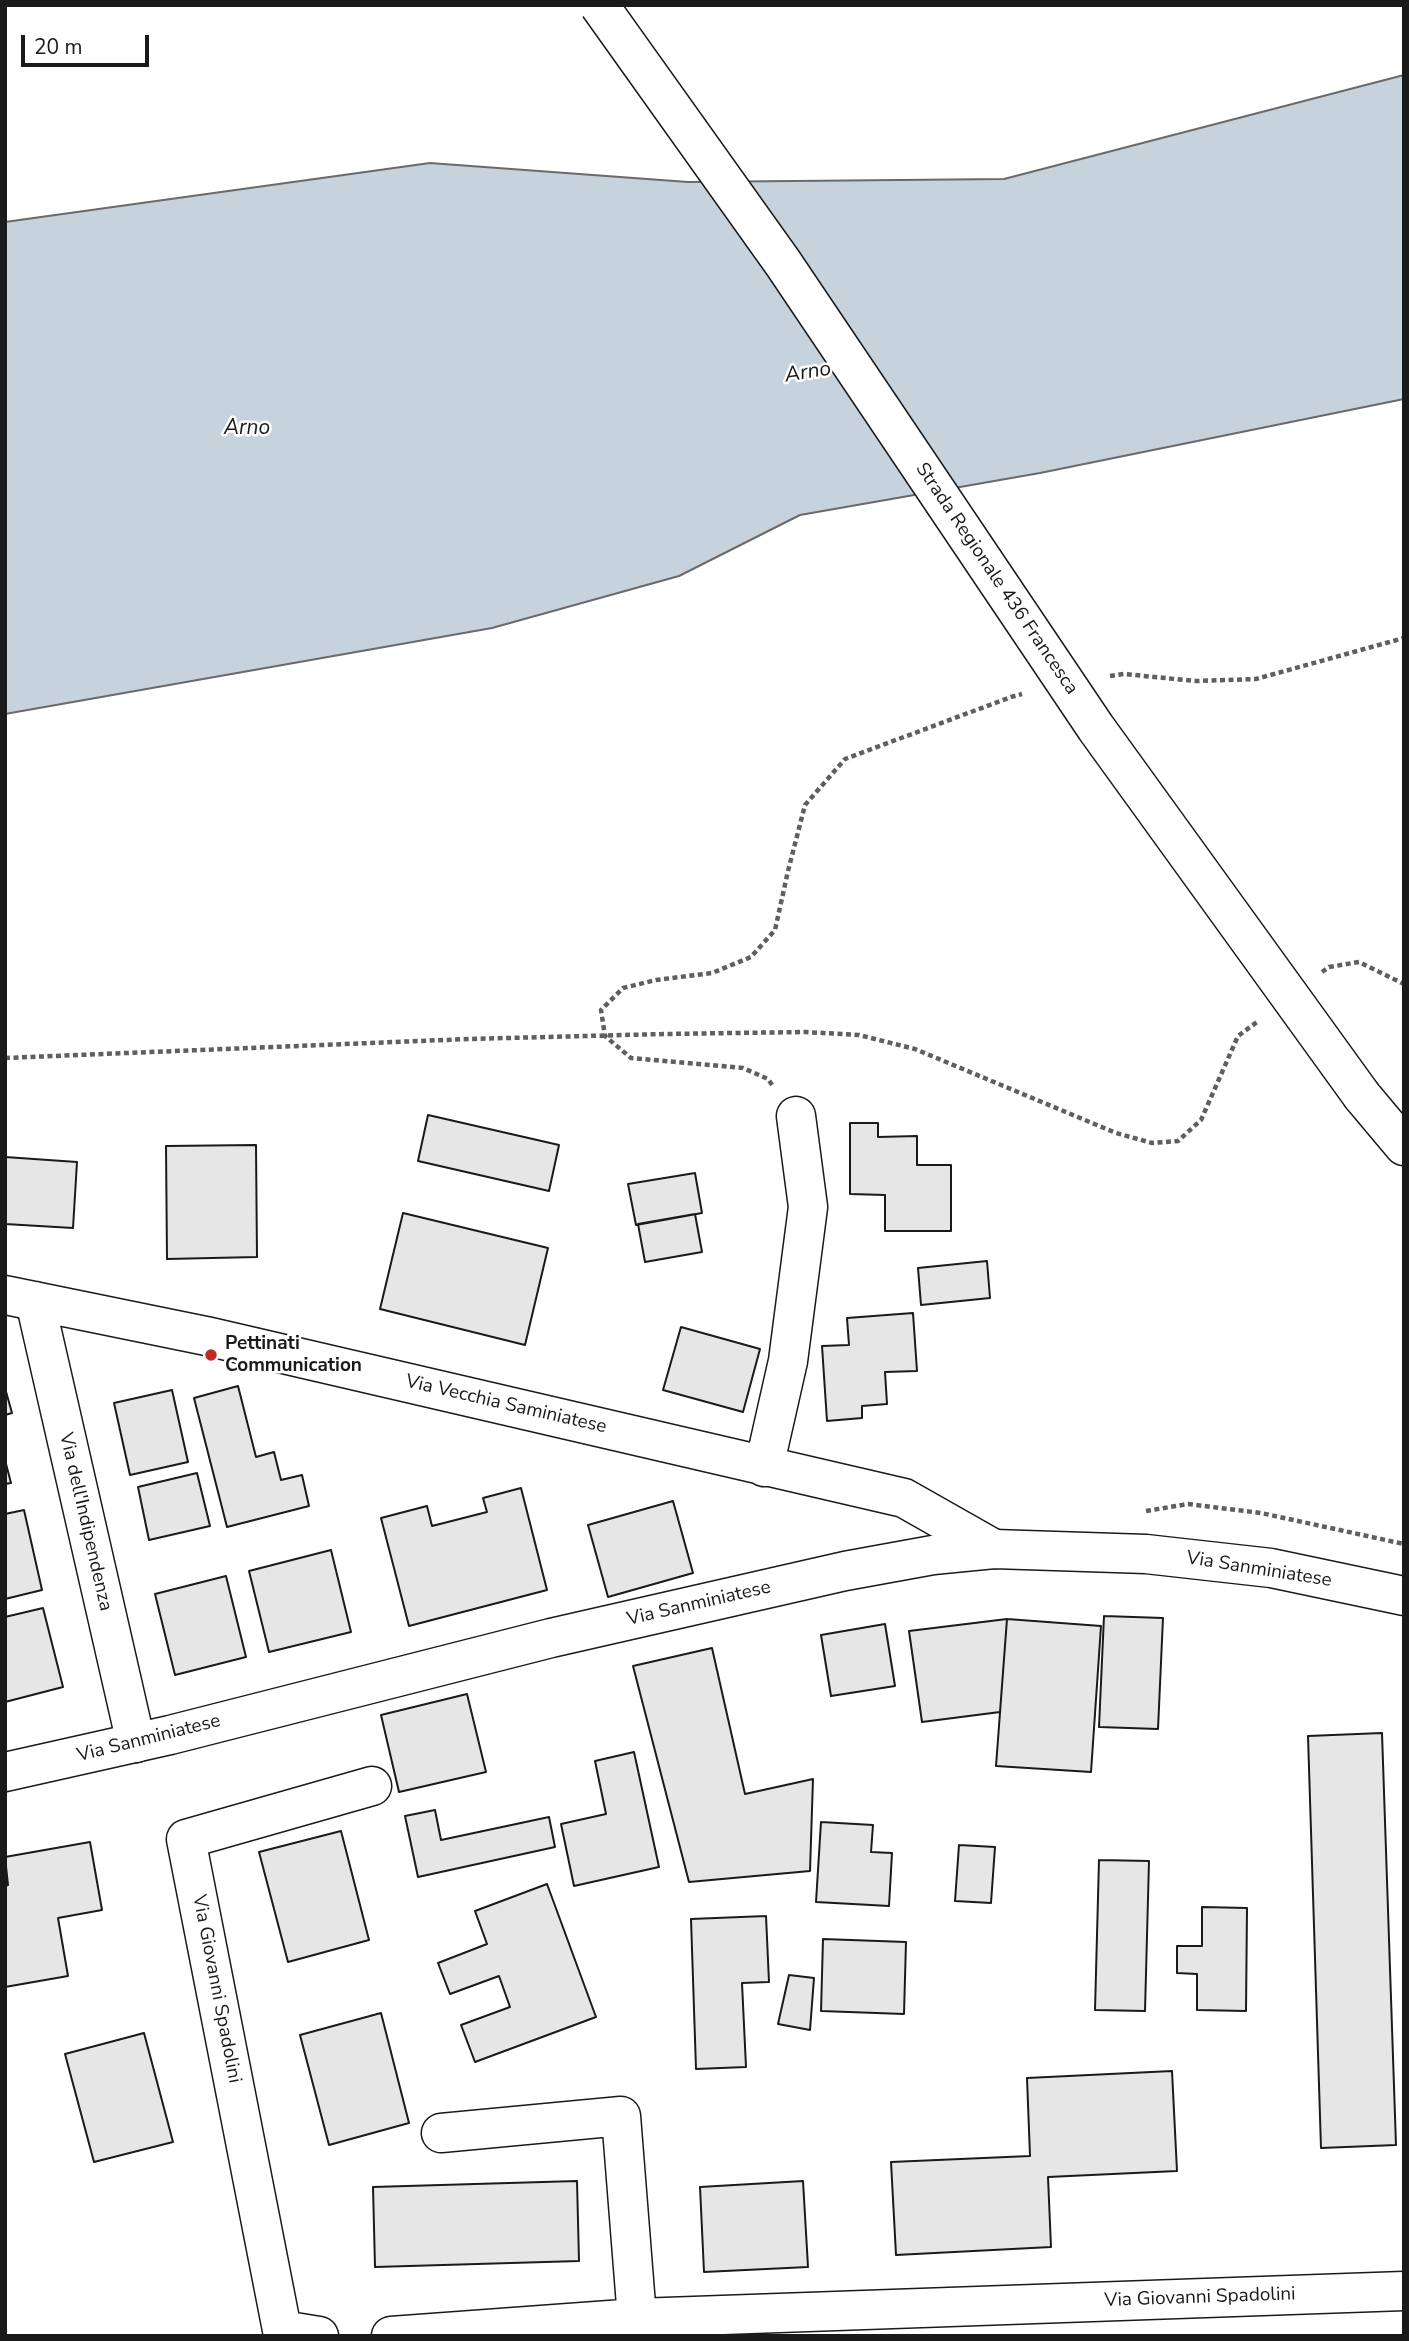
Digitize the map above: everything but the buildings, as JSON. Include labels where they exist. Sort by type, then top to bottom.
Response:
[{"type":"street","name":"Strada Regionale 436 Francesca","points":[[598,5],[783,263],[1096,728],[1362,1096],[1404,1146]]},
{"type":"street","points":[[764,1467],[788,1361],[808,1207],[796,1116]]},
{"type":"street","name":"Via Vecchia Saminiatese","points":[[20,1298],[206,1336],[904,1498],[993,1549]]},
{"type":"street","name":"Via dell'Indipendenza","points":[[20,1298],[136,1743]]},
{"type":"street","name":"Via Sanminiatese","points":[[5,1772],[136,1743],[551,1638],[832,1573],[912,1558],[993,1549],[1098,1551],[1196,1559],[1271,1569],[1404,1596]]},
{"type":"street","name":"Via Giovanni Spadolini","points":[[294,2334],[186,1839],[372,1786]]},
{"type":"street","points":[[441,2133],[621,2116],[637,2318]]},
{"type":"street","name":"Via Giovanni Spadolini","points":[[391,2336],[637,2318],[997,2320],[1404,2291]]},
{"type":"path","points":[[1099,679],[1124,674],[1196,681],[1256,679],[1404,638]]},
{"type":"path","points":[[796,1116],[768,1079],[743,1068],[631,1058],[605,1036],[601,1010],[623,988],[656,980],[712,973],[751,957],[775,930],[805,806],[845,759],[1023,694]]},
{"type":"path","points":[[1319,975],[1329,967],[1360,962],[1404,984]]},
{"type":"path","points":[[5,1058],[468,1039],[805,1032],[859,1035],[915,1049],[1116,1133],[1152,1143],[1178,1141],[1201,1120],[1238,1036],[1258,1021]]},
{"type":"water","name":"Arno","points":[[1404,75],[1404,399],[1040,473],[800,515],[679,576],[492,628],[5,714],[5,222],[430,163],[688,182],[1004,179]]},
{"type":"place","name":"Pettinati Communication","points":[[211,1355]]}]
